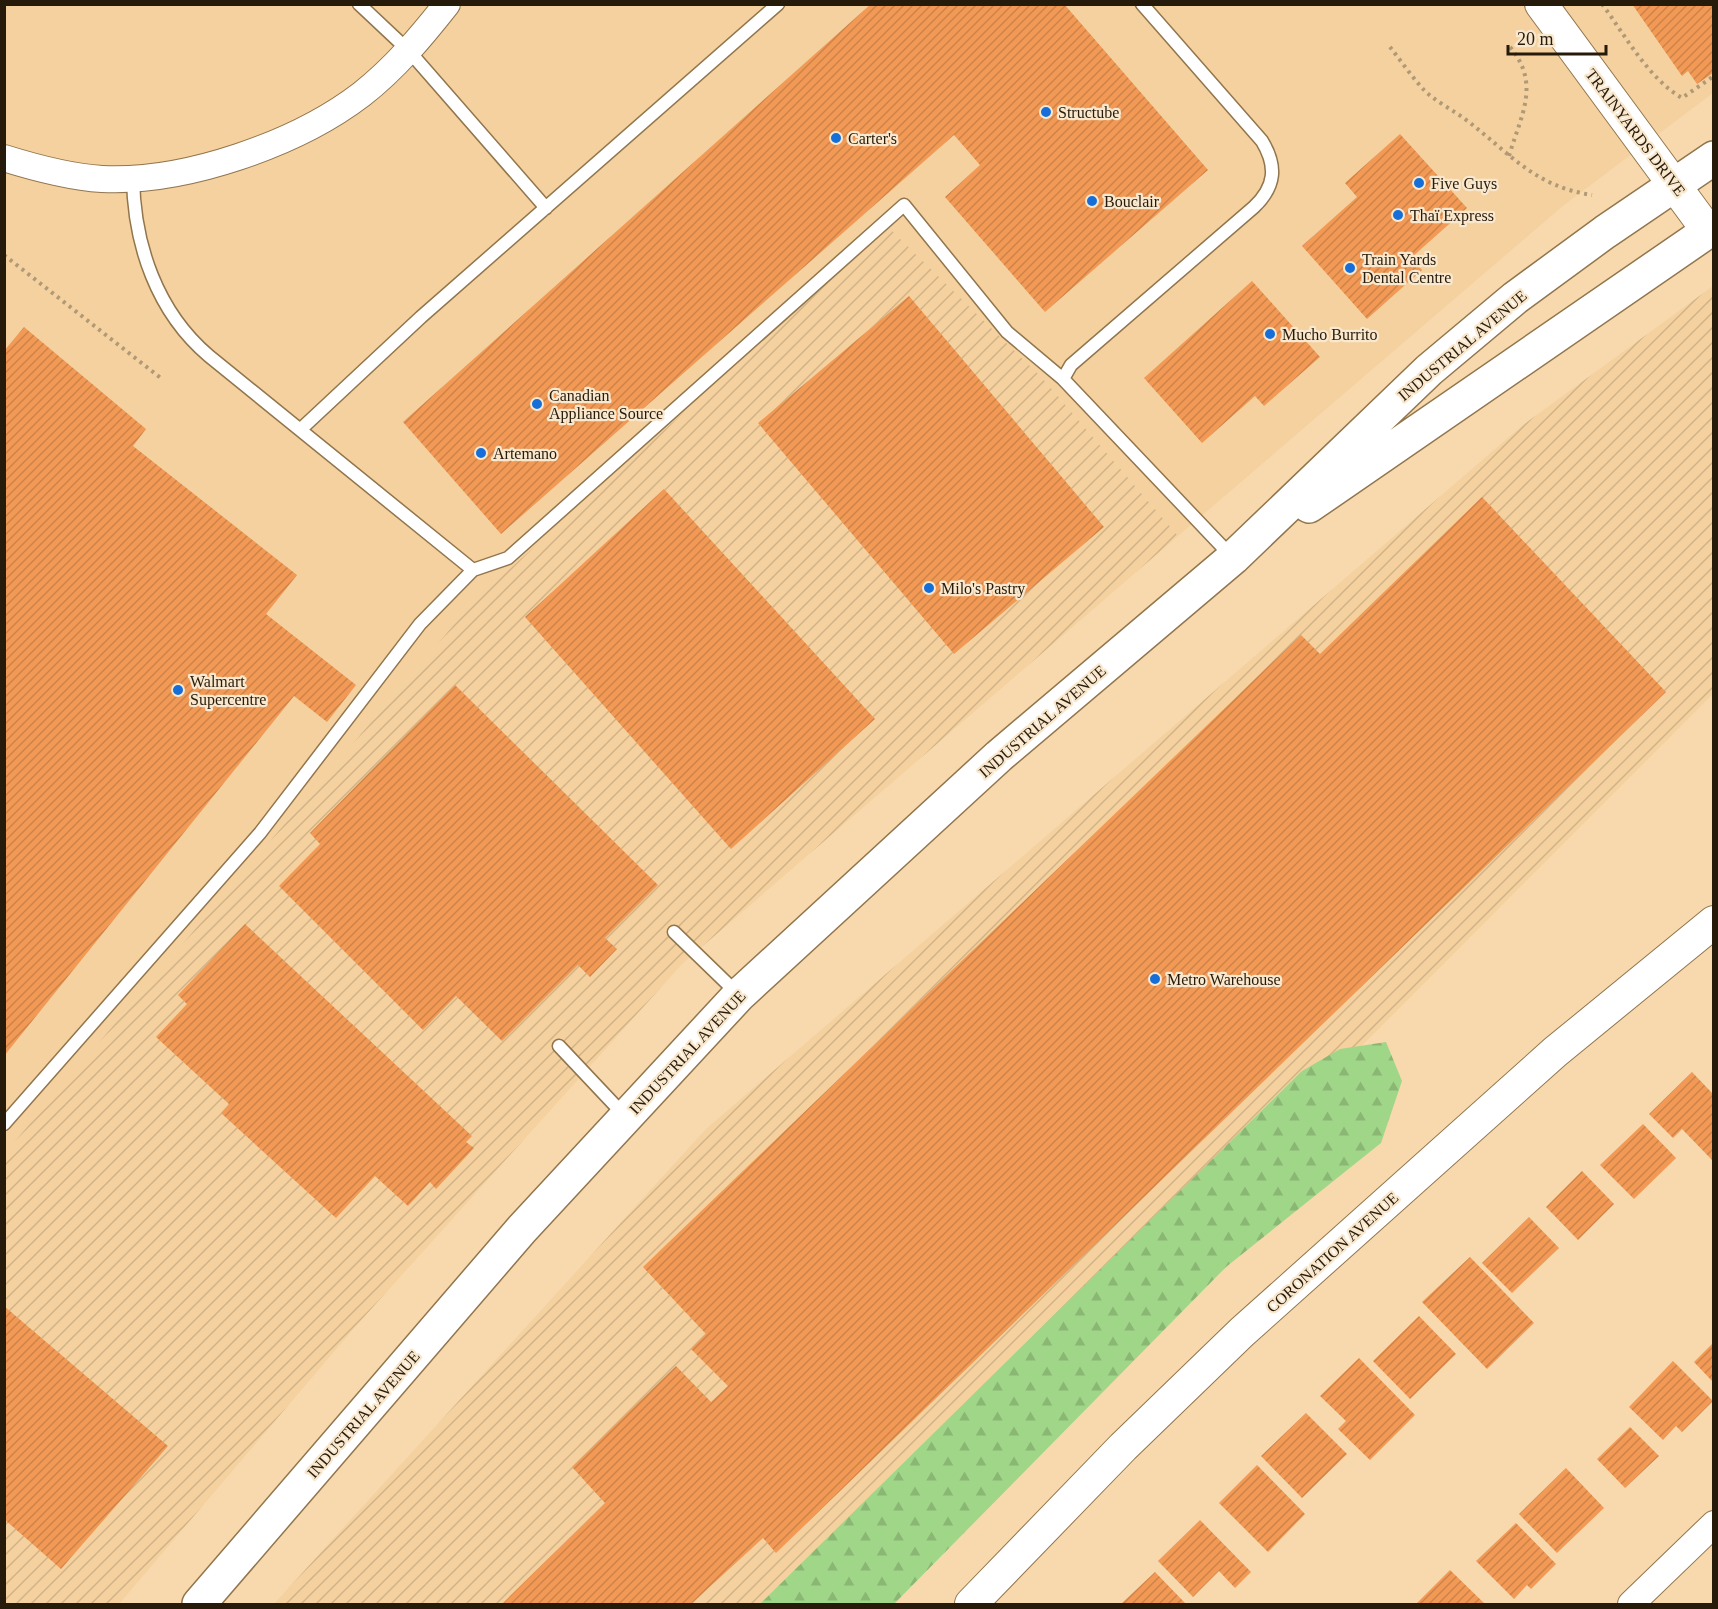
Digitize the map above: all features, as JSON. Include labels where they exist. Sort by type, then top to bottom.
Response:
[{"type":"main road","name":"INDUSTRIAL AVENUE","points":[[199,1605],[515,1237],[739,995],[999,756],[1233,558],[1429,370],[1515,298],[1713,158]]},
{"type":"main road","name":"INDUSTRIAL AVENUE","points":[[1233,558],[1711,229]]},
{"type":"street","points":[[4,158],[78,176],[133,178],[217,163],[295,134],[331,116],[362,94],[409,51],[447,4]]},
{"type":"street","name":"TRAINYARDS DRIVE","points":[[1542,4],[1711,229]]},
{"type":"street","name":"CORONATION AVENUE","points":[[971,1605],[1123,1446],[1242,1332],[1555,1052],[1713,922]]},
{"type":"street","points":[[1631,1605],[1713,1524]]},
{"type":"lane","points":[[359,4],[409,51],[546,208]]},
{"type":"lane","points":[[301,429],[421,317],[778,4]]},
{"type":"lane","points":[[1063,379],[1071,365],[1254,207],[1265,196],[1272,184],[1270,155],[1262,141],[1142,4]]},
{"type":"lane","points":[[133,178],[139,232],[148,263],[166,305],[178,324],[201,349],[473,570]]},
{"type":"lane","points":[[4,1124],[260,833],[420,624],[473,570],[508,558],[904,205],[1007,332],[1063,379],[1233,558]]},
{"type":"lane","points":[[674,932],[739,995]]},
{"type":"lane","points":[[559,1046],[626,1116]]},
{"type":"path","points":[[1602,4],[1662,83],[1682,98],[1713,76]]},
{"type":"path","points":[[1390,47],[1426,92],[1443,102],[1498,144],[1509,157],[1534,177],[1563,189],[1592,195]]},
{"type":"path","points":[[1509,157],[1527,93],[1526,69],[1510,47]]},
{"type":"path","points":[[4,255],[162,379]]},
{"type":"shaded area","points":[[5,5],[1713,5],[1713,93],[1564,205],[1178,536],[1043,379],[474,601],[5,1153]]},
{"type":"shaded area","points":[[889,228],[1043,379],[1178,536],[683,963],[355,1327],[119,1604],[5,1604],[5,1153],[474,601]]},
{"type":"shaded area","name":"Metro Warehouse","points":[[1713,286],[1713,694],[1131,1277],[796,1604],[274,1604],[706,1129],[1523,425]]},
{"type":"green space","points":[[1386,1042],[1402,1081],[1381,1143],[1226,1267],[894,1604],[760,1604],[1302,1071],[1340,1049]]},
{"type":"building","points":[[871,4],[1064,4],[1208,170],[1045,312],[945,197],[980,165],[954,135],[501,534],[403,422]]},
{"type":"building","points":[[1632,4],[1713,4],[1713,73],[1697,84],[1688,71],[1682,76]]},
{"type":"building","points":[[1400,134],[1467,208],[1411,258],[1422,270],[1367,319],[1302,246],[1357,197],[1345,183]]},
{"type":"building","points":[[1252,281],[1320,357],[1264,406],[1255,396],[1202,443],[1144,378]]},
{"type":"building","points":[[909,296],[1104,527],[954,654],[758,423]]},
{"type":"building","name":"Walmart Supercentre","points":[[24,327],[146,429],[133,446],[297,575],[266,614],[356,685],[327,722],[294,696],[4,1056],[4,351]]},
{"type":"building","points":[[664,489],[875,719],[731,849],[525,617]]},
{"type":"building","name":"Metro Warehouse","points":[[1482,497],[1666,692],[776,1553],[763,1538],[691,1604],[502,1604],[605,1503],[572,1467],[676,1366],[711,1402],[728,1386],[691,1349],[706,1334],[643,1267],[1301,635],[1320,654]]},
{"type":"building","points":[[455,685],[658,885],[605,938],[617,949],[590,977],[578,965],[502,1041],[456,996],[423,1030],[279,886],[320,844],[310,833]]},
{"type":"building","points":[[245,924],[472,1136],[466,1142],[474,1148],[436,1189],[430,1182],[408,1206],[375,1176],[336,1218],[221,1113],[229,1104],[156,1037],[187,1004],[178,995]]},
{"type":"building","points":[[1692,1072],[1713,1094],[1713,1161],[1682,1129],[1673,1138],[1649,1114]]},
{"type":"building","points":[[1643,1124],[1676,1158],[1634,1199],[1600,1165]]},
{"type":"building","points":[[1582,1171],[1614,1204],[1578,1240],[1546,1207]]},
{"type":"building","points":[[1529,1217],[1559,1248],[1512,1293],[1482,1263]]},
{"type":"building","points":[[1470,1257],[1534,1323],[1487,1369],[1422,1302]]},
{"type":"building","points":[[4,1306],[168,1446],[61,1569],[4,1519]]},
{"type":"building","points":[[1419,1316],[1456,1354],[1410,1399],[1373,1361]]},
{"type":"building","points":[[1713,1343],[1713,1382],[1694,1362]]},
{"type":"building","points":[[1359,1358],[1415,1415],[1370,1460],[1338,1429],[1346,1421],[1320,1396]]},
{"type":"building","points":[[1673,1361],[1713,1401],[1682,1432],[1676,1426],[1663,1440],[1629,1407]]},
{"type":"building","points":[[1306,1413],[1347,1454],[1302,1498],[1261,1456]]},
{"type":"building","points":[[1630,1427],[1659,1456],[1625,1488],[1597,1459]]},
{"type":"building","points":[[1257,1465],[1305,1514],[1268,1552],[1219,1503]]},
{"type":"building","points":[[1566,1468],[1604,1508],[1557,1553],[1519,1514]]},
{"type":"building","points":[[1200,1520],[1251,1572],[1235,1588],[1219,1571],[1193,1597],[1158,1561]]},
{"type":"building","points":[[1516,1523],[1556,1564],[1531,1589],[1527,1585],[1514,1599],[1476,1561]]},
{"type":"building","points":[[1450,1570],[1485,1604],[1416,1604]]},
{"type":"building","points":[[1155,1572],[1186,1604],[1121,1604]]},
{"type":"place","name":"Structube","points":[[1046,112]]},
{"type":"place","name":"Carter's","points":[[836,138]]},
{"type":"place","name":"Five Guys","points":[[1419,183]]},
{"type":"place","name":"Bouclair","points":[[1092,201]]},
{"type":"place","name":"Thaï Express","points":[[1398,215]]},
{"type":"place","name":"Train Yards Dental Centre","points":[[1350,268]]},
{"type":"place","name":"Mucho Burrito","points":[[1270,334]]},
{"type":"place","name":"Canadian Appliance Source","points":[[537,404]]},
{"type":"place","name":"Artemano","points":[[481,453]]},
{"type":"place","name":"Milo's Pastry","points":[[929,588]]},
{"type":"place","name":"Walmart Supercentre","points":[[178,690]]},
{"type":"place","name":"Metro Warehouse","points":[[1155,979]]}]
